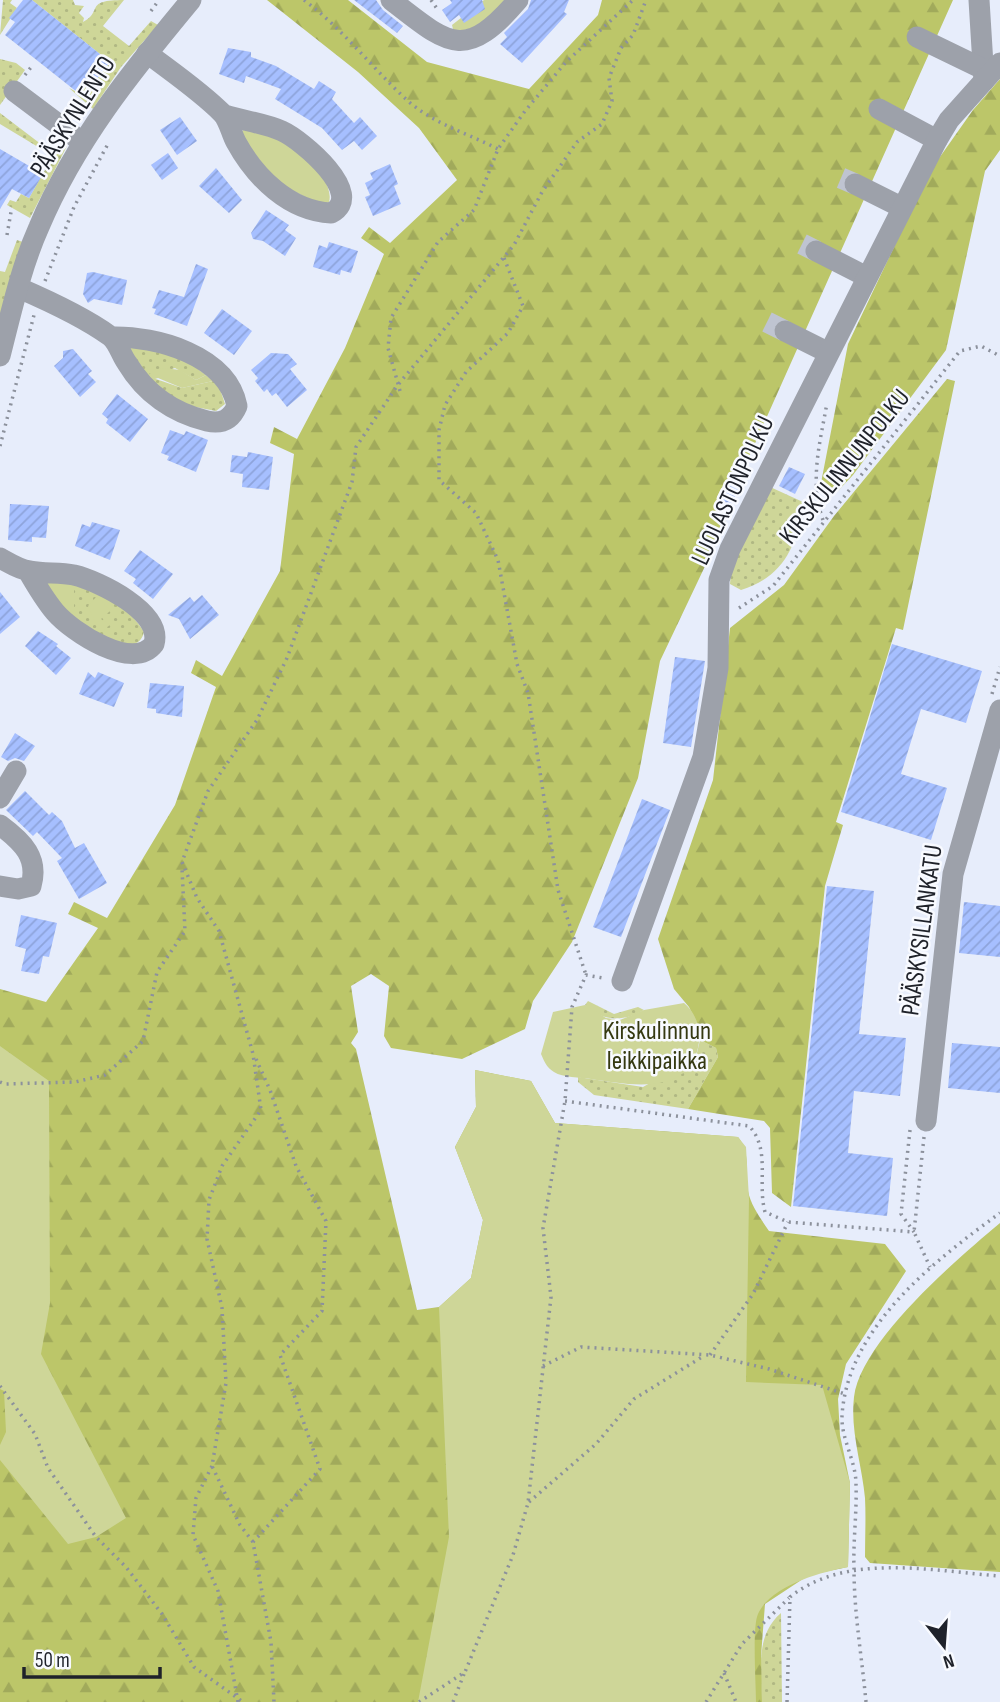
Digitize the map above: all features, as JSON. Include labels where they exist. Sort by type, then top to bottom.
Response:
[{"type":"street","name":"PÄÄSKYNLENTO","points":[[0,356],[29,293],[38,228],[82,142],[110,99],[191,0]]},
{"type":"street","points":[[391,0],[440,37],[456,41],[483,35],[518,0]]},
{"type":"street","points":[[979,0],[988,71]]},
{"type":"street","points":[[917,37],[988,71]]},
{"type":"street","points":[[147,53],[225,115],[283,131],[304,145],[341,188],[343,199],[339,208],[331,213],[318,212],[295,202],[267,184],[245,159],[225,115]]},
{"type":"street","name":"LUOLASTONPOLKU","points":[[622,981],[703,757],[718,668],[716,622],[719,580],[730,549],[901,206],[949,120],[988,71]]},
{"type":"street","points":[[14,91],[82,142]]},
{"type":"street","points":[[879,109],[937,140]]},
{"type":"street","points":[[855,184],[901,206]]},
{"type":"street","points":[[816,251],[867,277]]},
{"type":"street","points":[[29,293],[112,337],[151,339],[198,358],[232,392],[237,406],[234,414],[226,420],[211,422],[185,414],[165,403],[147,390],[112,337]]},
{"type":"street","points":[[785,331],[827,352]]},
{"type":"street","points":[[0,558],[28,571],[74,576],[116,593],[144,614],[155,631],[154,644],[145,653],[135,654],[103,646],[80,634],[56,613],[28,571]]},
{"type":"street","name":"PÄÄSKYSILLANKATU","points":[[926,1121],[953,874],[1000,710]]},
{"type":"street","points":[[0,798],[16,771]]},
{"type":"street","points":[[0,825],[31,853],[35,872],[31,886],[18,889],[0,886]]},
{"type":"path","points":[[150,11],[159,0]]},
{"type":"path","points":[[304,0],[328,18],[409,102],[438,123],[498,149]]},
{"type":"path","points":[[398,388],[388,348],[391,318],[438,242],[474,210],[498,149],[566,62],[633,0]]},
{"type":"path","points":[[0,1082],[75,1082],[105,1075],[144,1041],[157,972],[185,931],[182,862],[208,791],[257,720],[287,658],[352,482],[356,447],[398,388],[504,257],[542,192],[577,142],[602,124],[612,102],[609,78],[621,47],[633,35],[646,0]]},
{"type":"path","points":[[0,446],[29,293],[112,137]]},
{"type":"path","points":[[7,236],[12,212]]},
{"type":"path","points":[[453,1702],[513,1555],[528,1503],[541,1367],[551,1297],[543,1228],[565,1101],[572,1007],[586,975],[558,890],[528,693],[515,653],[498,560],[476,513],[439,480],[439,430],[445,405],[466,372],[508,333],[523,306],[504,257]]},
{"type":"path","name":"KIRSKULINNUNPOLKU","points":[[716,622],[773,586],[960,351],[981,346],[1000,356]]},
{"type":"path","points":[[823,520],[815,499],[814,482],[827,402]]},
{"type":"path","points":[[182,862],[197,898],[219,931],[253,1054],[261,1110],[222,1166],[209,1200],[207,1238],[222,1308],[226,1383],[212,1465],[196,1498],[193,1535],[218,1591],[238,1701]]},
{"type":"path","points":[[586,975],[622,981]]},
{"type":"path","points":[[253,1054],[270,1090],[296,1166],[326,1221],[322,1311],[280,1355],[320,1469],[253,1542]]},
{"type":"path","points":[[565,1101],[749,1126],[757,1135],[762,1150],[761,1197],[765,1212],[788,1222],[914,1232]]},
{"type":"path","points":[[926,1121],[914,1232],[930,1267]]},
{"type":"path","points":[[866,1702],[854,1571],[856,1481],[842,1420],[845,1394],[859,1351],[930,1267],[1000,1213]]},
{"type":"path","points":[[710,1355],[753,1294],[788,1222]]},
{"type":"path","points":[[541,1367],[580,1347],[710,1355],[769,1369],[845,1394]]},
{"type":"path","points":[[528,1503],[596,1444],[635,1399],[703,1356]]},
{"type":"path","points":[[0,1386],[35,1434],[48,1468],[96,1536],[126,1567],[162,1614],[194,1667],[243,1702]]},
{"type":"path","points":[[212,1465],[240,1525],[253,1542],[271,1642],[274,1702]]},
{"type":"path","points":[[706,1702],[742,1644],[808,1582],[854,1571],[903,1569],[1000,1576]]},
{"type":"path","points":[[787,1702],[790,1597]]},
{"type":"path","points":[[419,1702],[465,1672]]},
{"type":"path","points":[[724,1673],[736,1702]]},
{"type":"green space","points":[[3,0],[12,0],[10,3],[17,8],[0,35]]},
{"type":"green space","points":[[32,0],[73,0],[75,5],[84,6],[79,13],[84,18],[83,22],[99,4],[124,0],[103,26],[129,46],[151,21],[158,25],[121,67],[93,109],[69,88],[77,92],[86,79],[93,84],[110,62]]},
{"type":"green space","points":[[267,0],[348,0],[427,62],[529,89],[598,15],[602,0],[953,0],[744,468],[726,480],[717,497],[726,522],[660,661],[638,778],[572,942],[533,1001],[525,1029],[462,1059],[391,1048],[384,1036],[389,986],[371,974],[351,986],[358,1032],[351,1043],[356,1049],[417,1310],[439,1307],[471,1278],[483,1220],[455,1147],[476,1107],[475,1070],[531,1081],[555,1123],[738,1137],[745,1150],[749,1197],[769,1231],[885,1244],[906,1271],[846,1364],[838,1399],[840,1435],[850,1483],[848,1567],[809,1575],[765,1604],[761,1656],[762,1702],[0,1702],[0,989],[46,1002],[98,928],[68,914],[74,902],[107,918],[175,805],[216,687],[191,673],[196,660],[222,676],[280,571],[294,454],[270,443],[274,427],[297,439],[345,348],[384,254],[361,238],[369,227],[390,243],[457,180],[419,128],[358,72]]},
{"type":"green space","points":[[484,0],[514,0],[494,22],[454,33],[452,25]]},
{"type":"green space","points":[[0,59],[16,63],[25,70],[0,105]]},
{"type":"green space","points":[[1000,79],[1000,150],[985,171],[946,350],[853,475],[836,493],[827,495],[820,488],[848,344],[930,171],[973,110]]},
{"type":"green space","points":[[0,113],[50,151],[57,142],[67,146],[30,218],[7,205],[10,200],[16,202],[21,194],[29,198],[53,156],[0,124]]},
{"type":"green space","points":[[243,130],[271,133],[300,152],[326,182],[329,202],[321,205],[276,182],[240,134]]},
{"type":"green space","points":[[17,240],[23,242],[0,328],[0,271],[5,272]]},
{"type":"green space","points":[[134,345],[183,358],[206,375],[196,380],[175,368],[145,378],[128,350]]},
{"type":"green space","points":[[154,370],[180,370],[196,380],[206,375],[213,381],[182,388],[158,378],[149,381],[145,378]]},
{"type":"green space","points":[[153,378],[182,388],[213,381],[220,389],[225,404],[216,411],[185,405],[149,381]]},
{"type":"green space","points":[[947,379],[955,381],[903,630],[896,628],[836,822],[843,825],[825,886],[791,1207],[772,1193],[770,1128],[764,1121],[688,1109],[718,1057],[716,1048],[700,1040],[699,1028],[689,1007],[674,989],[658,939],[713,780],[730,628],[784,585],[834,516]]},
{"type":"green space","points":[[768,486],[803,502],[797,532],[786,557],[778,567],[756,584],[741,590],[730,584],[732,561]]},
{"type":"green space","points":[[74,582],[105,595],[131,615],[144,632],[140,641],[123,644],[112,641],[74,620]]},
{"type":"green space","points":[[74,582],[74,620],[49,590],[47,583]]},
{"type":"green space","points":[[97,596],[110,611],[101,619],[110,625],[103,630],[97,626],[88,606]]},
{"type":"green space","points":[[588,1001],[614,1014],[638,1007],[644,1010],[628,1017],[606,1017],[585,1005]]},
{"type":"green space","name":"Kirskulinnun leikkipaikka","points":[[684,1003],[696,1020],[699,1042],[694,1060],[685,1072],[672,1079],[640,1084],[567,1076],[552,1070],[541,1054],[553,1012],[585,1005],[606,1018],[620,1020],[644,1010]]},
{"type":"green space","points":[[700,1040],[716,1048],[718,1057],[688,1109],[594,1095],[578,1082],[578,1077],[643,1087],[696,1057]]},
{"type":"green space","points":[[0,1046],[49,1081],[50,1303],[41,1354],[126,1518],[96,1537],[68,1544],[0,1460],[0,1445],[6,1432],[4,1391],[0,1389]]},
{"type":"green space","points":[[475,1070],[531,1081],[555,1123],[738,1137],[746,1147],[749,1199],[746,1382],[822,1385],[850,1483],[848,1567],[811,1577],[785,1588],[764,1604],[758,1614],[755,1643],[756,1702],[418,1702],[449,1537],[439,1307],[471,1278],[483,1220],[455,1147],[476,1107]]},
{"type":"green space","points":[[1000,1223],[1000,1572],[870,1563],[865,1557],[865,1498],[853,1410],[861,1375],[874,1351],[914,1302]]},
{"type":"green space","points":[[781,1613],[782,1702],[762,1702],[763,1643],[773,1622]]},
{"type":"building","points":[[23,0],[32,0],[110,62],[93,84],[87,80],[77,92],[5,35],[15,22],[9,18]]},
{"type":"building","points":[[354,0],[376,0],[383,10],[403,26],[397,33]]},
{"type":"building","points":[[450,0],[482,0],[485,9],[464,23],[459,15],[450,22],[442,10],[452,3]]},
{"type":"building","points":[[531,0],[569,0],[564,12],[567,14],[522,63],[500,44],[507,37],[504,33],[528,9]]},
{"type":"building","points":[[228,48],[251,52],[251,57],[276,66],[314,89],[319,81],[336,92],[332,99],[354,123],[360,117],[377,136],[362,150],[354,141],[342,150],[322,128],[275,99],[281,89],[246,76],[244,83],[219,74]]},
{"type":"building","points":[[180,117],[197,141],[177,155],[160,130]]},
{"type":"building","points":[[0,149],[43,174],[29,198],[12,189],[0,209]]},
{"type":"building","points":[[168,153],[178,168],[162,180],[151,165]]},
{"type":"building","points":[[390,164],[398,184],[394,186],[401,204],[373,216],[365,197],[370,195],[365,183],[373,179],[370,173]]},
{"type":"building","points":[[216,168],[242,200],[229,213],[199,186]]},
{"type":"building","points":[[266,210],[289,225],[285,230],[296,238],[285,256],[263,241],[253,239],[251,233]]},
{"type":"building","points":[[329,242],[358,251],[351,273],[341,270],[340,275],[313,267],[319,245],[327,248]]},
{"type":"building","points":[[196,264],[208,269],[187,326],[154,314],[156,309],[152,308],[159,290],[184,297]]},
{"type":"building","points":[[87,273],[127,280],[122,305],[94,299],[88,303],[83,294]]},
{"type":"building","points":[[222,309],[252,331],[234,355],[204,333]]},
{"type":"building","points":[[73,349],[92,371],[88,374],[96,382],[80,397],[54,366],[63,358],[63,351]]},
{"type":"building","points":[[271,353],[288,354],[297,364],[290,369],[307,390],[287,407],[276,393],[272,396],[267,389],[264,392],[255,381],[258,378],[251,370]]},
{"type":"building","points":[[117,394],[148,419],[130,442],[106,423],[108,419],[102,414]]},
{"type":"building","points":[[170,430],[184,435],[186,431],[208,440],[196,472],[167,460],[169,456],[161,453]]},
{"type":"building","points":[[248,452],[273,457],[269,490],[242,487],[243,474],[230,472],[232,455],[247,457]]},
{"type":"building","points":[[789,467],[805,474],[795,494],[779,486]]},
{"type":"building","points":[[726,484],[738,490],[731,505],[719,499]]},
{"type":"building","points":[[10,504],[49,506],[46,538],[32,537],[32,542],[8,540]]},
{"type":"building","points":[[92,522],[120,530],[110,560],[75,546],[82,524],[90,527]]},
{"type":"building","points":[[140,550],[173,574],[153,599],[133,583],[136,579],[124,571]]},
{"type":"building","points":[[0,592],[20,617],[0,634]]},
{"type":"building","points":[[202,595],[219,615],[190,639],[179,619],[168,615],[190,597],[194,602]]},
{"type":"building","points":[[38,631],[58,644],[56,646],[71,658],[56,675],[25,646]]},
{"type":"building","points":[[892,644],[982,671],[966,723],[921,709],[901,774],[947,788],[931,840],[841,812]]},
{"type":"building","points":[[675,657],[705,661],[691,747],[663,743]]},
{"type":"building","points":[[88,672],[95,678],[98,672],[124,683],[114,707],[79,694]]},
{"type":"building","points":[[150,683],[184,686],[182,717],[156,713],[156,709],[147,708]]},
{"type":"building","points":[[15,733],[35,746],[24,761],[15,758],[8,761],[1,757]]},
{"type":"building","points":[[25,791],[49,815],[52,812],[62,821],[75,848],[84,843],[107,883],[79,899],[57,861],[62,858],[37,832],[33,836],[6,810]]},
{"type":"building","points":[[642,799],[670,810],[621,937],[593,927]]},
{"type":"building","points":[[827,886],[874,891],[859,1034],[906,1038],[900,1096],[854,1091],[848,1153],[893,1158],[887,1216],[793,1206]]},
{"type":"building","points":[[964,902],[1000,906],[1000,957],[959,953]]},
{"type":"building","points":[[21,915],[57,923],[49,957],[43,956],[39,974],[21,971],[26,949],[15,946]]},
{"type":"building","points":[[952,1043],[1000,1047],[1000,1093],[948,1088]]},
{"type":"tunnel","points":[[841,178],[855,184]]},
{"type":"tunnel","points":[[802,244],[816,251]]},
{"type":"tunnel","points":[[767,322],[785,331]]}]
